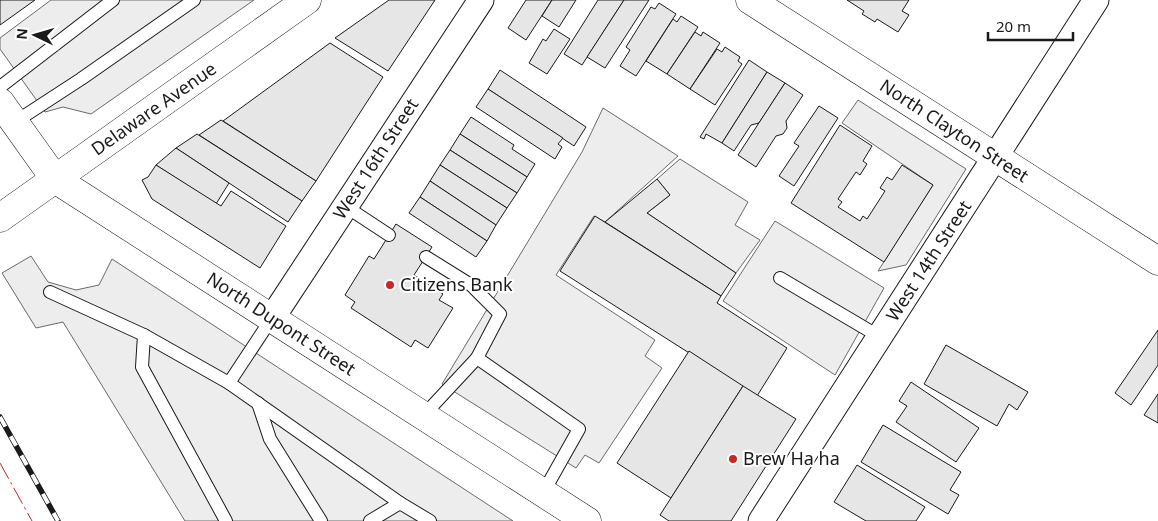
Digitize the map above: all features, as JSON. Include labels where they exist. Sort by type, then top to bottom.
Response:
[{"type":"street","name":"Delaware Avenue","points":[[0,218],[307,0]]},
{"type":"street","name":"West 16th Street","points":[[272,318],[481,0]]},
{"type":"street","name":"North Clayton Street","points":[[750,0],[1158,261]]},
{"type":"street","name":"West 14th Street","points":[[761,521],[1096,0]]},
{"type":"street","name":"North Dupont Street","points":[[7,112],[55,179],[587,521]]},
{"type":"lane","points":[[0,87],[112,0]]},
{"type":"lane","points":[[7,112],[81,79],[194,0]]},
{"type":"lane","points":[[345,206],[389,235]]},
{"type":"lane","points":[[424,416],[477,358],[500,314],[471,285],[426,257]]},
{"type":"lane","points":[[780,278],[880,337]]},
{"type":"lane","points":[[50,292],[144,335],[229,383],[400,503],[430,521]]},
{"type":"lane","points":[[229,383],[272,318]]},
{"type":"lane","points":[[144,335],[142,367],[226,521]]},
{"type":"lane","points":[[477,358],[579,429],[543,492]]},
{"type":"lane","points":[[258,403],[270,440],[321,521]]},
{"type":"lane","points":[[370,521],[400,503]]},
{"type":"lane","points":[[400,503],[411,521]]},
{"type":"shaded area","points":[[51,0],[254,0],[91,114],[63,107],[45,112],[0,49],[0,38]]},
{"type":"shaded area","points":[[858,100],[966,169],[906,265],[878,271],[933,185],[842,123]]},
{"type":"shaded area","points":[[603,108],[678,156],[605,222],[594,216],[556,275],[655,340],[645,356],[662,368],[599,463],[585,455],[576,468],[442,384],[582,152]]},
{"type":"shaded area","points":[[680,159],[748,202],[735,225],[760,240],[736,273],[647,213],[670,195],[657,179]]},
{"type":"shaded area","points":[[775,221],[884,288],[835,375],[723,301]]},
{"type":"shaded area","points":[[31,256],[48,282],[76,290],[99,285],[112,259],[513,521],[185,521],[63,322],[36,328],[2,273]]},
{"type":"building","points":[[0,0],[35,0],[0,25]]},
{"type":"building","points":[[389,0],[435,0],[388,71],[335,38]]},
{"type":"building","points":[[526,0],[552,0],[526,40],[508,28]]},
{"type":"building","points":[[552,0],[576,0],[559,27],[542,16]]},
{"type":"building","points":[[598,0],[624,0],[582,65],[564,54]]},
{"type":"building","points":[[624,0],[649,0],[605,68],[587,57]]},
{"type":"building","points":[[847,0],[909,0],[902,11],[909,15],[898,32],[877,19],[875,22],[862,14],[864,11]]},
{"type":"building","points":[[659,3],[676,14],[636,76],[620,66],[630,50],[626,47],[651,7],[655,9]]},
{"type":"building","points":[[681,16],[698,27],[667,74],[646,61],[673,19],[677,22]]},
{"type":"building","points":[[554,29],[570,39],[547,74],[529,63],[543,39],[546,41]]},
{"type":"building","points":[[695,32],[701,36],[703,32],[720,43],[690,89],[667,74]]},
{"type":"building","points":[[330,43],[383,77],[316,181],[223,121]]},
{"type":"building","points":[[725,47],[740,57],[738,61],[742,64],[715,105],[690,89],[717,49],[722,52]]},
{"type":"building","points":[[749,60],[767,72],[722,143],[706,134],[704,139],[700,137]]},
{"type":"building","points":[[500,70],[586,127],[574,146],[488,89]]},
{"type":"building","points":[[767,72],[785,83],[759,123],[751,125],[734,151],[722,143]]},
{"type":"building","points":[[785,83],[803,95],[786,121],[787,128],[783,134],[776,136],[756,167],[738,155]]},
{"type":"building","points":[[488,89],[563,138],[558,144],[562,147],[555,159],[476,107]]},
{"type":"building","points":[[819,106],[838,118],[794,186],[779,176],[799,146],[794,143]]},
{"type":"building","points":[[471,117],[514,145],[512,149],[535,164],[527,177],[460,134]]},
{"type":"building","points":[[221,120],[316,181],[302,201],[199,135]]},
{"type":"building","points":[[840,125],[872,146],[863,161],[867,164],[860,175],[856,172],[838,199],[842,202],[838,207],[860,221],[863,216],[867,219],[885,191],[880,188],[887,177],[892,180],[902,165],[933,185],[884,262],[791,203]]},
{"type":"building","points":[[197,134],[302,201],[288,222],[176,148]]},
{"type":"building","points":[[460,134],[527,177],[517,193],[450,150]]},
{"type":"building","points":[[176,148],[229,183],[216,204],[156,165]]},
{"type":"building","points":[[450,150],[517,193],[507,208],[440,165]]},
{"type":"building","points":[[156,165],[221,206],[231,191],[286,226],[260,268],[152,199],[142,180],[148,177]]},
{"type":"building","points":[[440,165],[507,208],[496,225],[430,181]]},
{"type":"building","points":[[657,179],[670,195],[647,213],[736,273],[721,296],[605,222]]},
{"type":"building","points":[[430,181],[496,225],[487,241],[420,197]]},
{"type":"building","points":[[420,197],[487,241],[476,257],[409,213]]},
{"type":"building","points":[[595,216],[721,296],[717,303],[787,348],[757,396],[560,271]]},
{"type":"building","name":"Citizens Bank","points":[[396,224],[432,247],[414,275],[443,294],[439,300],[453,308],[428,348],[415,340],[411,347],[351,308],[355,302],[345,295],[369,256],[374,259]]},
{"type":"building","points":[[1158,330],[1158,365],[1131,405],[1115,393]]},
{"type":"building","points":[[946,345],[1028,392],[1017,410],[1009,404],[997,426],[924,384]]},
{"type":"building","points":[[689,351],[743,386],[671,498],[617,463]]},
{"type":"building","points":[[911,382],[979,428],[956,462],[896,422],[907,406],[899,401]]},
{"type":"building","name":"Brew Ha ha","points":[[743,386],[796,419],[731,521],[669,521],[660,515]]},
{"type":"building","points":[[1158,394],[1158,423],[1144,415]]},
{"type":"building","points":[[883,425],[961,472],[950,490],[959,495],[948,514],[861,462]]},
{"type":"building","points":[[857,465],[925,507],[916,521],[866,521],[834,502]]},
{"type":"railway","points":[[0,417],[58,521]]},
{"type":"power","points":[[0,463],[32,521]]},
{"type":"place","name":"Citizens Bank","points":[[390,285]]},
{"type":"place","name":"Brew Ha ha","points":[[733,459]]}]
